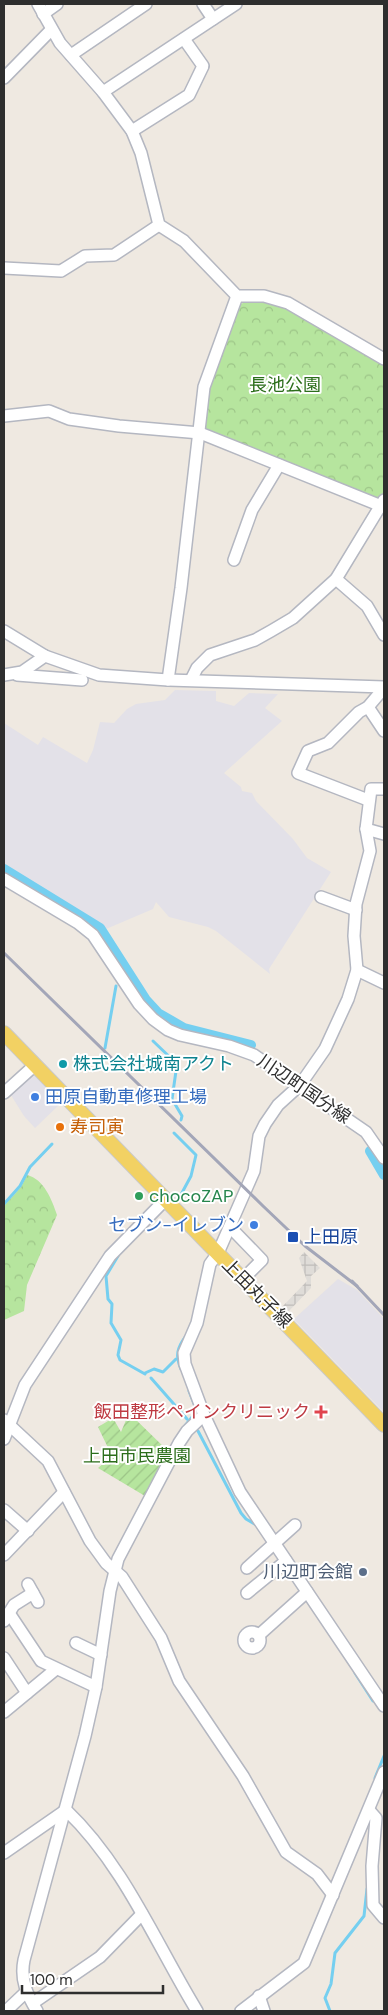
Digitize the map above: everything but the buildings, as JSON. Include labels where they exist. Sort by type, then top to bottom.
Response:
[{"type":"main road","name":"上田丸子線","points":[[4,1033],[384,1425]]},
{"type":"street","points":[[57,4],[40,9],[51,30],[103,92],[132,131],[141,153],[159,225],[184,241],[237,296],[264,296],[288,303],[384,359]]},
{"type":"street","points":[[71,55],[146,4]]},
{"type":"street","points":[[203,4],[213,20]]},
{"type":"street","points":[[103,92],[236,4]]},
{"type":"street","points":[[4,78],[51,30]]},
{"type":"street","points":[[132,131],[189,95],[203,66],[184,39]]},
{"type":"street","points":[[4,268],[62,271],[85,256],[104,257],[114,255],[159,225]]},
{"type":"street","points":[[168,680],[200,433],[199,419],[204,387],[237,296]]},
{"type":"street","points":[[4,416],[49,412],[69,420],[200,433],[278,465],[383,504],[336,579],[293,618],[255,640],[210,655],[198,668],[191,680]]},
{"type":"street","points":[[234,560],[252,510],[278,465]]},
{"type":"street","points":[[336,579],[367,606],[384,635]]},
{"type":"street","points":[[4,631],[45,656],[99,675],[168,680],[384,687]]},
{"type":"street","points":[[17,675],[45,656]]},
{"type":"street","points":[[4,674],[82,680]]},
{"type":"street","points":[[368,800],[298,774],[308,751],[328,743],[359,712],[368,707],[384,687]]},
{"type":"street","points":[[368,707],[384,730]]},
{"type":"street","points":[[384,789],[371,789],[368,800],[366,829],[370,851],[356,910],[354,936],[357,970],[348,999],[326,1049],[300,1085],[278,1105],[265,1124],[260,1136],[254,1171],[218,1253],[210,1264],[197,1324],[184,1353],[185,1364],[204,1415],[240,1492],[275,1544],[305,1595],[384,1706]]},
{"type":"street","points":[[366,829],[384,834]]},
{"type":"street","name":"川辺町国分線","points":[[4,879],[78,923],[93,935],[139,1004],[153,1020],[180,1035],[229,1046],[254,1055],[366,1132],[384,1158]]},
{"type":"street","points":[[320,896],[356,910]]},
{"type":"street","points":[[357,970],[384,983]]},
{"type":"street","points":[[4,1093],[35,1065]]},
{"type":"street","points":[[4,1439],[7,1422],[25,1385],[110,1256],[166,1199]]},
{"type":"street","points":[[230,1227],[262,1260],[244,1279]]},
{"type":"street","points":[[142,1914],[100,1957],[35,2007],[26,1992],[22,1969],[66,1810],[96,1687],[118,1559],[179,1443],[187,1431],[204,1415]]},
{"type":"street","points":[[7,1422],[48,1461],[90,1541],[106,1563],[122,1577],[161,1638],[179,1681],[243,1776],[286,1852],[317,1874],[333,1896]]},
{"type":"street","points":[[4,1556],[64,1492]]},
{"type":"street","points":[[4,1510],[28,1531]]},
{"type":"street","points":[[247,1568],[275,1544],[276,1540],[295,1525]]},
{"type":"street","points":[[247,1593],[286,1562]]},
{"type":"street","points":[[33,1593],[14,1605],[6,1617],[41,1661],[56,1670],[63,1670],[96,1687]]},
{"type":"street","points":[[259,1635],[305,1595]]},
{"type":"street","points":[[76,1643],[101,1655]]},
{"type":"street","points":[[4,1658],[28,1693]]},
{"type":"street","points":[[4,1712],[56,1670]]},
{"type":"street","points":[[241,2011],[304,1963],[384,1772]]},
{"type":"street","points":[[4,1853],[66,1810]]},
{"type":"street","points":[[66,1810],[77,1821],[118,1875],[198,2011]]},
{"type":"street","points":[[368,1810],[376,1818],[372,1866],[373,1906],[384,1918]]},
{"type":"street","points":[[6,2011],[26,1992]]},
{"type":"street","points":[[259,1996],[264,2011]]},
{"type":"shaded area","points":[[175,690],[216,691],[216,701],[234,706],[249,693],[278,694],[265,708],[282,721],[224,773],[241,787],[242,791],[252,793],[256,801],[293,839],[307,858],[331,872],[269,969],[270,974],[216,931],[208,927],[169,917],[156,902],[153,909],[106,929],[101,923],[4,866],[4,723],[38,745],[43,737],[87,763],[93,750],[100,722],[114,723],[127,709],[136,704],[165,700]]},
{"type":"shaded area","name":"田原自動車修理工場","points":[[32,1072],[62,1102],[35,1128],[24,1116],[9,1092]]},
{"type":"shaded area","points":[[304,1252],[320,1268],[311,1276],[311,1288],[288,1312],[282,1307],[307,1281],[299,1258]]},
{"type":"shaded area","points":[[338,1279],[357,1290],[384,1319],[384,1412],[294,1319]]},
{"type":"green space","name":"長池公園","points":[[263,299],[287,306],[384,363],[384,494],[381,500],[208,431],[201,420],[206,388],[236,307],[248,300]]},
{"type":"green space","points":[[27,1175],[43,1185],[57,1215],[27,1285],[24,1311],[4,1320],[4,1206],[21,1187]]},
{"type":"green space","name":"上田市民農園","points":[[129,1413],[168,1451],[145,1496],[98,1468],[112,1456],[98,1427],[113,1418],[121,1432]]},
{"type":"waterway","points":[[4,869],[100,928],[146,1000],[158,1013],[184,1028],[251,1045]]},
{"type":"waterway","points":[[105,1048],[116,986]]},
{"type":"waterway","points":[[153,1041],[177,1064],[172,1099],[182,1116],[181,1120]]},
{"type":"waterway","points":[[174,1133],[196,1155],[191,1176],[177,1202]]},
{"type":"waterway","points":[[4,1204],[20,1186],[30,1167],[52,1144]]},
{"type":"waterway","points":[[370,1151],[384,1175]]},
{"type":"waterway","points":[[118,1256],[106,1276],[108,1299],[112,1304],[111,1323],[121,1340],[118,1355],[120,1360],[145,1374]]},
{"type":"waterway","points":[[181,1369],[178,1352],[186,1336]]},
{"type":"waterway","points":[[145,1373],[154,1369],[163,1372],[176,1359]]},
{"type":"waterway","points":[[151,1378],[187,1419]]},
{"type":"waterway","points":[[184,1427],[197,1411],[189,1391]]},
{"type":"waterway","points":[[198,1431],[241,1513],[246,1519],[258,1526]]},
{"type":"waterway","points":[[355,1673],[373,1701]]},
{"type":"waterway","points":[[375,1778],[384,1756]]},
{"type":"waterway","points":[[330,2011],[325,1998],[331,1984],[335,1953],[364,1916],[367,1889]]},
{"type":"railway","points":[[4,953],[305,1246],[357,1286]]},
{"type":"railway","points":[[352,1281],[384,1315]]},
{"type":"place","name":"株式会社城南アクト","points":[[63,1064]]},
{"type":"place","name":"田原自動車修理工場","points":[[35,1097]]},
{"type":"place","name":"寿司寅","points":[[60,1127]]},
{"type":"place","name":"chocoZAP","points":[[139,1196]]},
{"type":"place","name":"セブン-イレブン","points":[[254,1225]]},
{"type":"place","name":"上田原","points":[[293,1237]]},
{"type":"place","name":"飯田整形ペインクリニック","points":[[321,1412]]},
{"type":"place","name":"川辺町会館","points":[[363,1572]]}]
